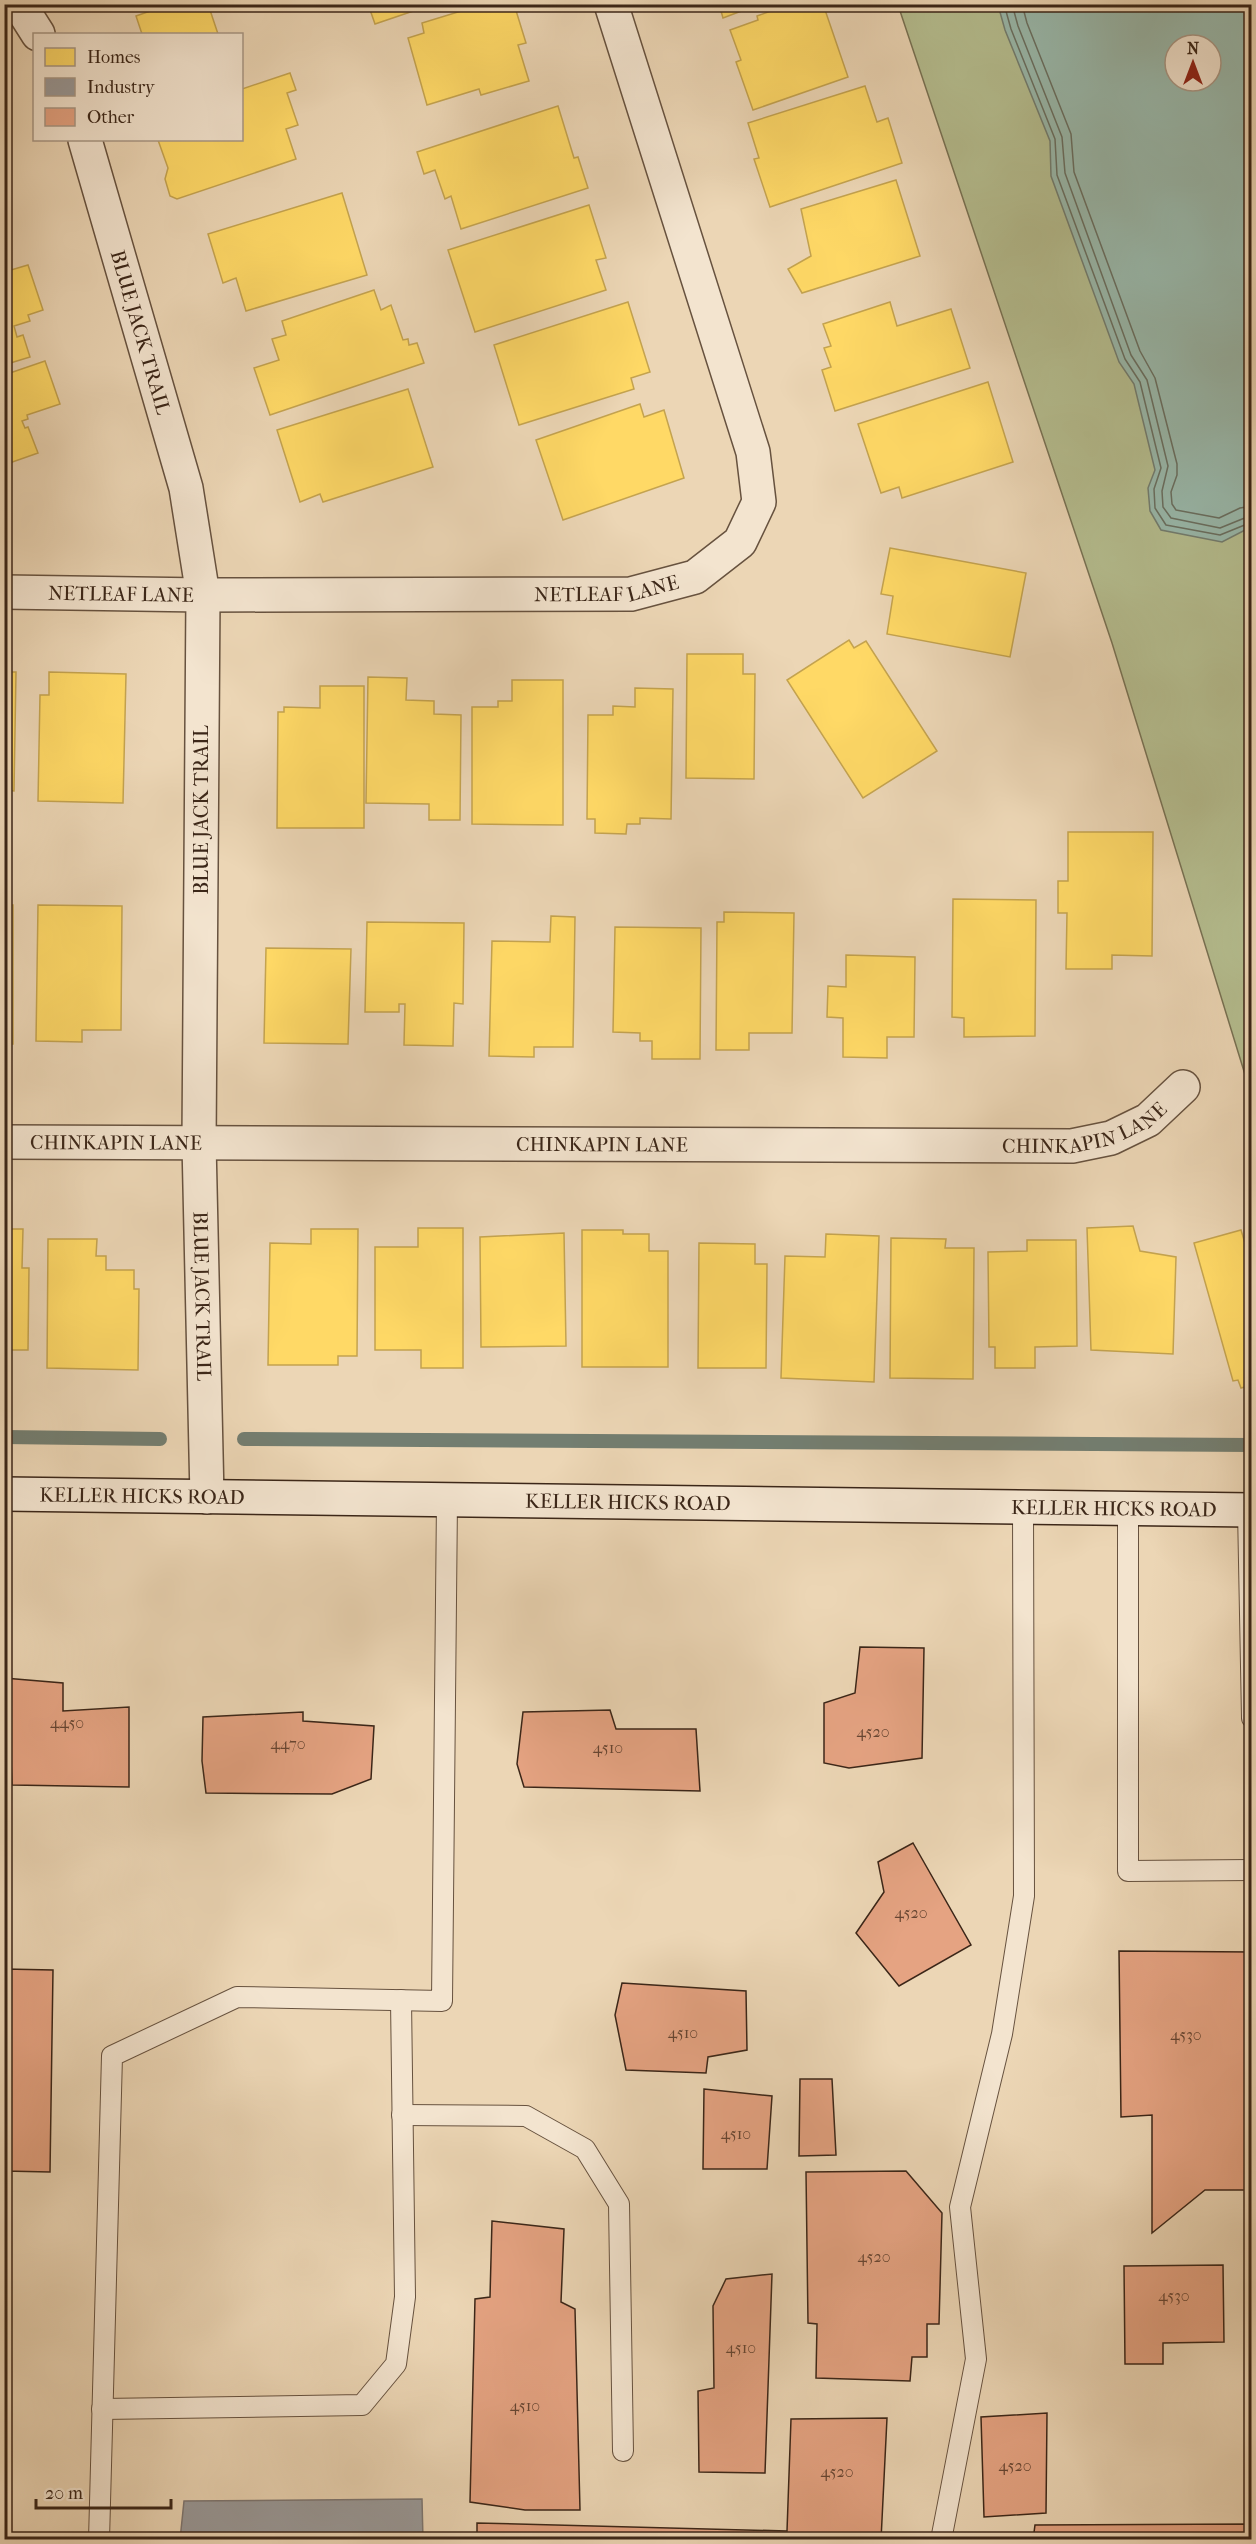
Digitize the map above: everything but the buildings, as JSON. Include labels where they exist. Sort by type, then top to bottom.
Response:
[{"type":"street","points":[[19,4],[37,33]]},
{"type":"street","name":"NETLEAF LANE","points":[[4,592],[203,595],[631,594],[695,577],[740,542],[759,502],[753,452],[611,4]]},
{"type":"street","name":"BLUE JACK TRAIL","points":[[85,141],[186,488],[203,595],[199,1143],[207,1497]]},
{"type":"street","name":"CHINKAPIN LANE","points":[[4,1143],[1072,1146],[1111,1138],[1148,1120],[1183,1087]]},
{"type":"street","name":"KELLER HICKS ROAD","points":[[4,1494],[1250,1510]]},
{"type":"lane","points":[[99,2540],[112,2056],[237,1997],[442,2001],[447,1500]]},
{"type":"lane","points":[[941,2540],[976,2359],[960,2207],[1002,2034],[1024,1896],[1023,1507]]},
{"type":"lane","points":[[1128,1508],[1128,1871],[1251,1870]]},
{"type":"lane","points":[[1250,1510],[1251,1718]]},
{"type":"lane","points":[[102,2409],[362,2405],[396,2364],[405,2297],[401,2000]]},
{"type":"lane","points":[[402,2115],[526,2116],[585,2149],[619,2204],[623,2451]]},
{"type":"green space","points":[[898,5],[1251,5],[1251,1094],[1112,643]]},
{"type":"water","points":[[998,5],[1251,5],[1251,527],[1222,542],[1161,530],[1150,511],[1148,488],[1155,470],[1134,384],[1119,362],[1051,176],[1050,141],[1005,30]]},
{"type":"waterway","points":[[4,1437],[160,1439]]},
{"type":"waterway","points":[[244,1439],[1252,1445]]}]
